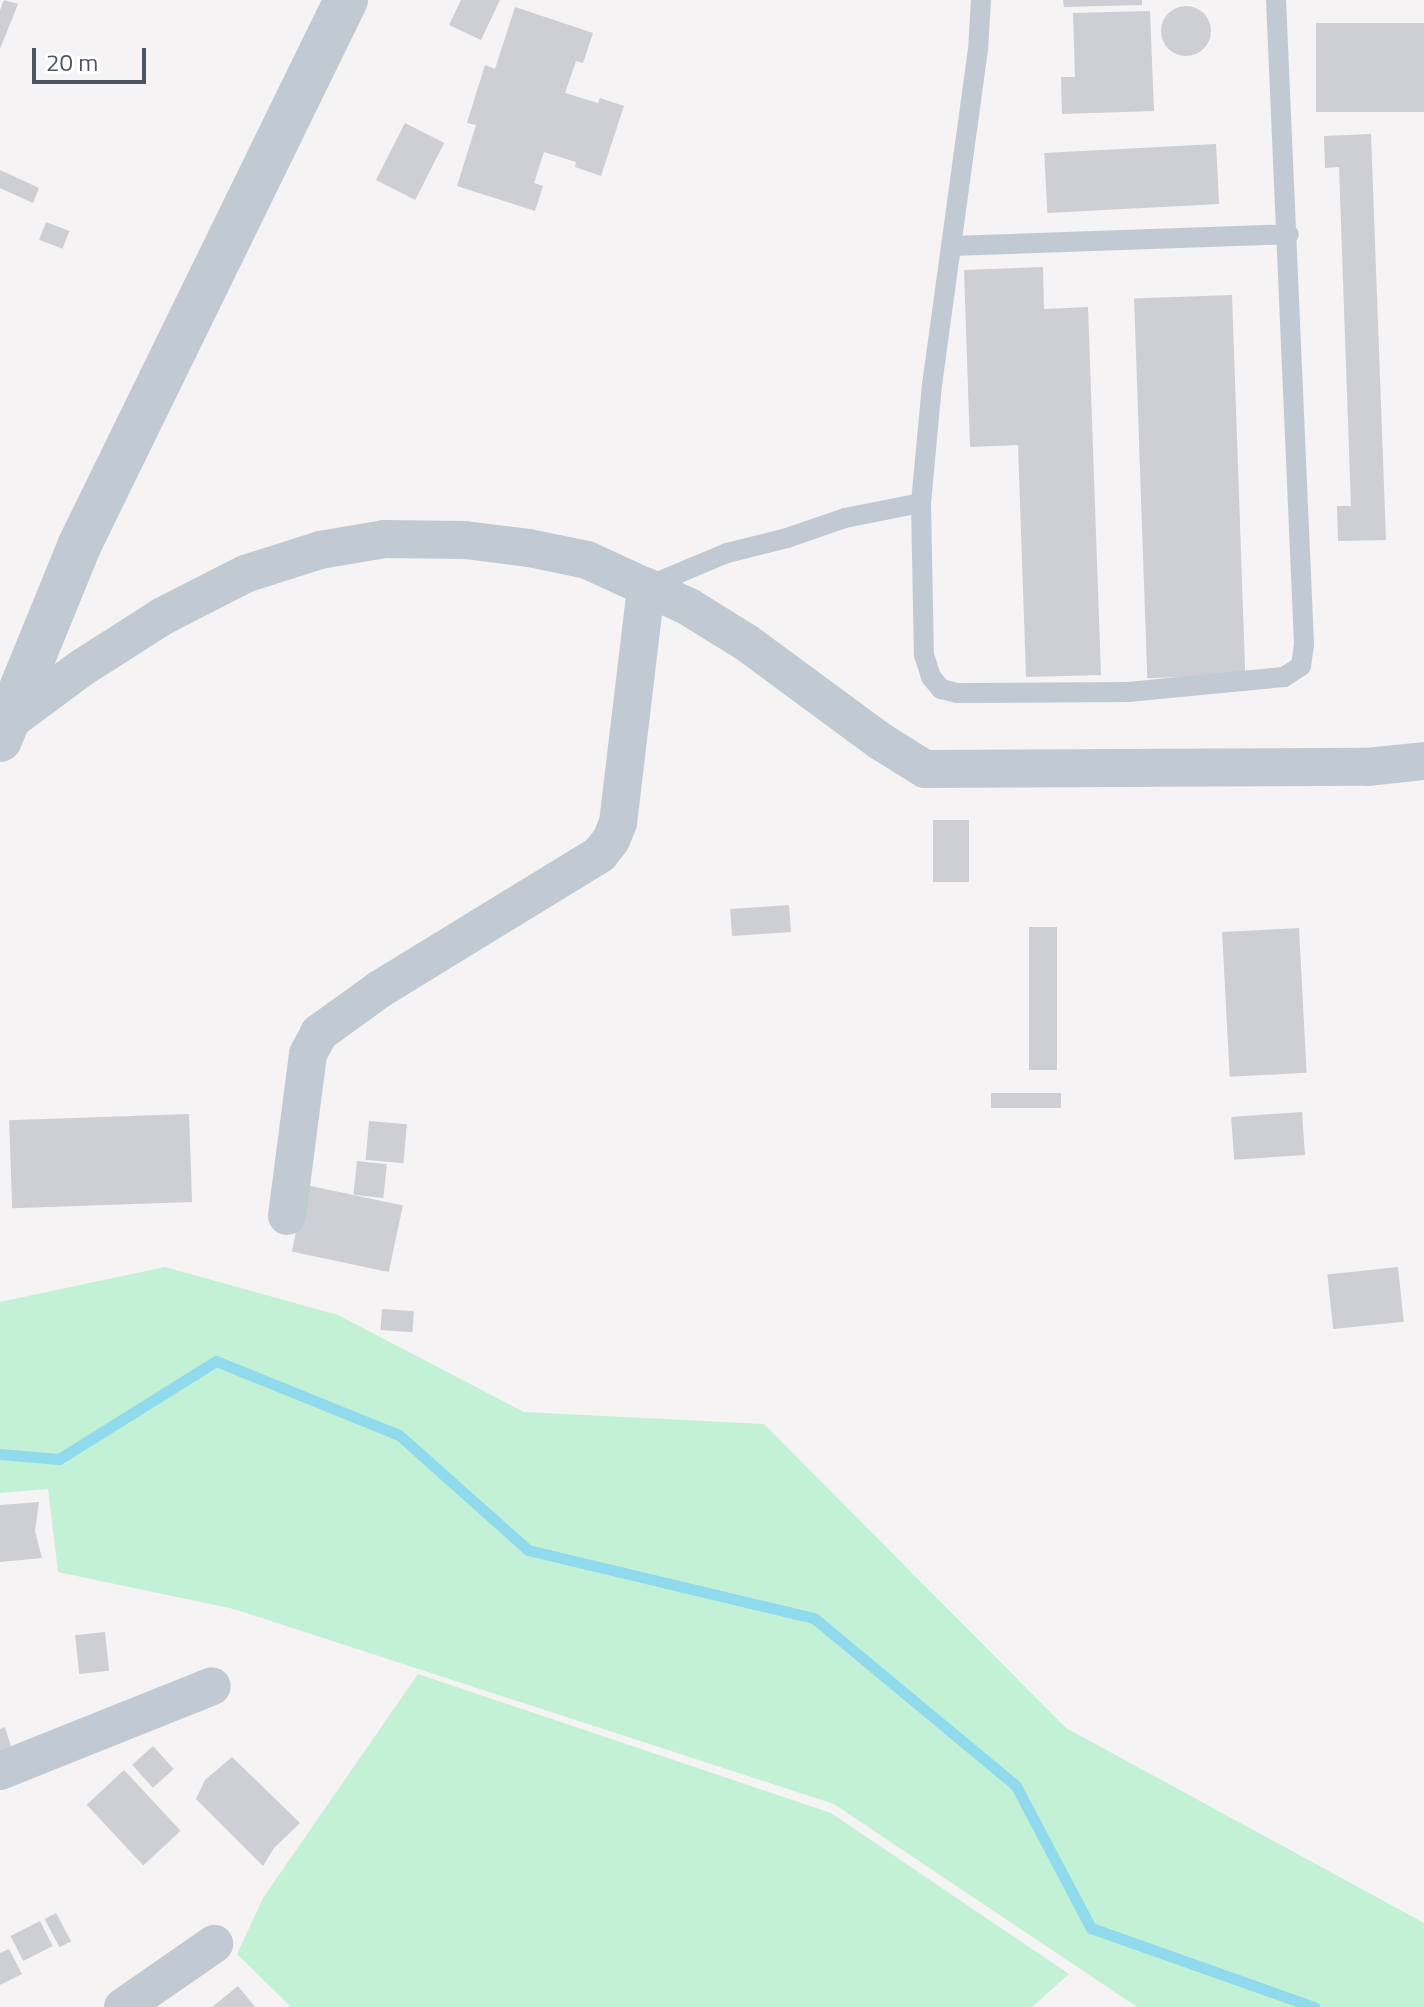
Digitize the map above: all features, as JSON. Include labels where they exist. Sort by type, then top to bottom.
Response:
[{"type":"street","points":[[3,732],[79,546],[346,0]]},
{"type":"street","points":[[3,732],[80,669],[163,616],[245,574],[320,550],[385,539],[465,540],[529,548],[587,560],[689,607],[747,643],[880,741],[925,769],[1367,767],[1424,761]]},
{"type":"street","points":[[287,1216],[308,1054],[319,1033],[380,989],[600,854],[611,840],[618,823],[646,587]]},
{"type":"street","points":[[0,1771],[212,1686]]},
{"type":"street","points":[[123,2007],[214,1944]]},
{"type":"lane","points":[[981,0],[953,246],[932,385],[921,503],[924,655],[931,677],[941,689],[957,693],[1128,692],[1284,677],[1301,666],[1304,644],[1289,234],[1276,0]]},
{"type":"lane","points":[[953,246],[1289,234]]},
{"type":"lane","points":[[646,587],[727,553],[845,518],[921,503]]},
{"type":"green space","points":[[165,1267],[338,1315],[524,1412],[764,1424],[1066,1728],[1424,1923],[1424,2007],[1137,2007],[834,1804],[234,1609],[58,1572],[48,1489],[0,1493],[0,1302]]},
{"type":"green space","points":[[418,1674],[831,1813],[1069,1974],[1032,2007],[291,2007],[237,1954],[263,1898]]},
{"type":"building","points":[[4,0],[18,4],[0,49],[0,10]]},
{"type":"building","points":[[461,0],[500,0],[481,40],[449,25]]},
{"type":"building","points":[[1063,0],[1142,0],[1142,5],[1064,7]]},
{"type":"building","points":[[1186,6],[1204,13],[1211,31],[1204,49],[1186,56],[1168,49],[1161,31],[1168,13]]},
{"type":"building","points":[[515,7],[593,33],[583,63],[576,61],[565,93],[598,103],[600,98],[624,106],[601,176],[575,167],[576,162],[544,152],[534,183],[543,186],[535,211],[457,186],[476,125],[467,123],[485,65],[495,69]]},
{"type":"building","points":[[1150,11],[1154,111],[1062,114],[1061,77],[1075,77],[1073,13]]},
{"type":"building","points":[[1316,23],[1424,23],[1424,112],[1316,112]]},
{"type":"building","points":[[405,123],[444,143],[415,200],[376,180]]},
{"type":"building","points":[[1371,134],[1386,540],[1338,541],[1337,506],[1351,506],[1339,167],[1325,168],[1324,136]]},
{"type":"building","points":[[1216,144],[1219,204],[1047,213],[1044,153]]},
{"type":"building","points":[[0,170],[39,188],[33,203],[0,188]]},
{"type":"building","points":[[46,222],[69,231],[63,249],[39,240]]},
{"type":"building","points":[[1043,267],[1044,309],[1088,307],[1101,675],[1026,677],[1018,445],[970,447],[964,270]]},
{"type":"building","points":[[1232,295],[1245,675],[1147,678],[1134,298]]},
{"type":"building","points":[[933,820],[969,820],[969,882],[933,882]]},
{"type":"building","points":[[789,905],[791,932],[732,936],[730,909]]},
{"type":"building","points":[[1029,927],[1057,927],[1057,1070],[1029,1070]]},
{"type":"building","points":[[1299,928],[1307,1073],[1230,1077],[1222,932]]},
{"type":"building","points":[[991,1093],[1061,1093],[1061,1108],[991,1108]]},
{"type":"building","points":[[1302,1112],[1305,1155],[1234,1160],[1231,1117]]},
{"type":"building","points":[[189,1114],[192,1202],[12,1208],[9,1120]]},
{"type":"building","points":[[369,1121],[407,1124],[403,1163],[366,1160]]},
{"type":"building","points":[[357,1161],[387,1164],[383,1198],[353,1195]]},
{"type":"building","points":[[306,1185],[403,1206],[389,1272],[292,1252]]},
{"type":"building","points":[[1398,1267],[1404,1322],[1333,1329],[1327,1274]]},
{"type":"building","points":[[382,1309],[414,1311],[412,1332],[381,1330]]},
{"type":"building","points":[[39,1502],[35,1531],[42,1558],[0,1562],[0,1505]]},
{"type":"building","points":[[105,1632],[109,1671],[79,1674],[75,1635]]},
{"type":"building","points":[[5,1727],[13,1753],[0,1757],[0,1729]]},
{"type":"building","points":[[153,1746],[174,1769],[153,1788],[132,1765]]},
{"type":"building","points":[[232,1757],[300,1823],[274,1848],[263,1866],[196,1799],[205,1780]]},
{"type":"building","points":[[124,1770],[181,1831],[143,1865],[87,1805]]},
{"type":"building","points":[[56,1913],[71,1941],[60,1947],[45,1919]]},
{"type":"building","points":[[40,1921],[53,1946],[23,1961],[11,1936]]},
{"type":"building","points":[[9,1949],[22,1974],[0,1985],[0,1953]]},
{"type":"building","points":[[238,1986],[255,2007],[212,2007]]},
{"type":"waterway","points":[[0,1454],[59,1459],[216,1361],[399,1435],[528,1550],[814,1618],[1016,1786],[1091,1928],[1314,2007]]}]
